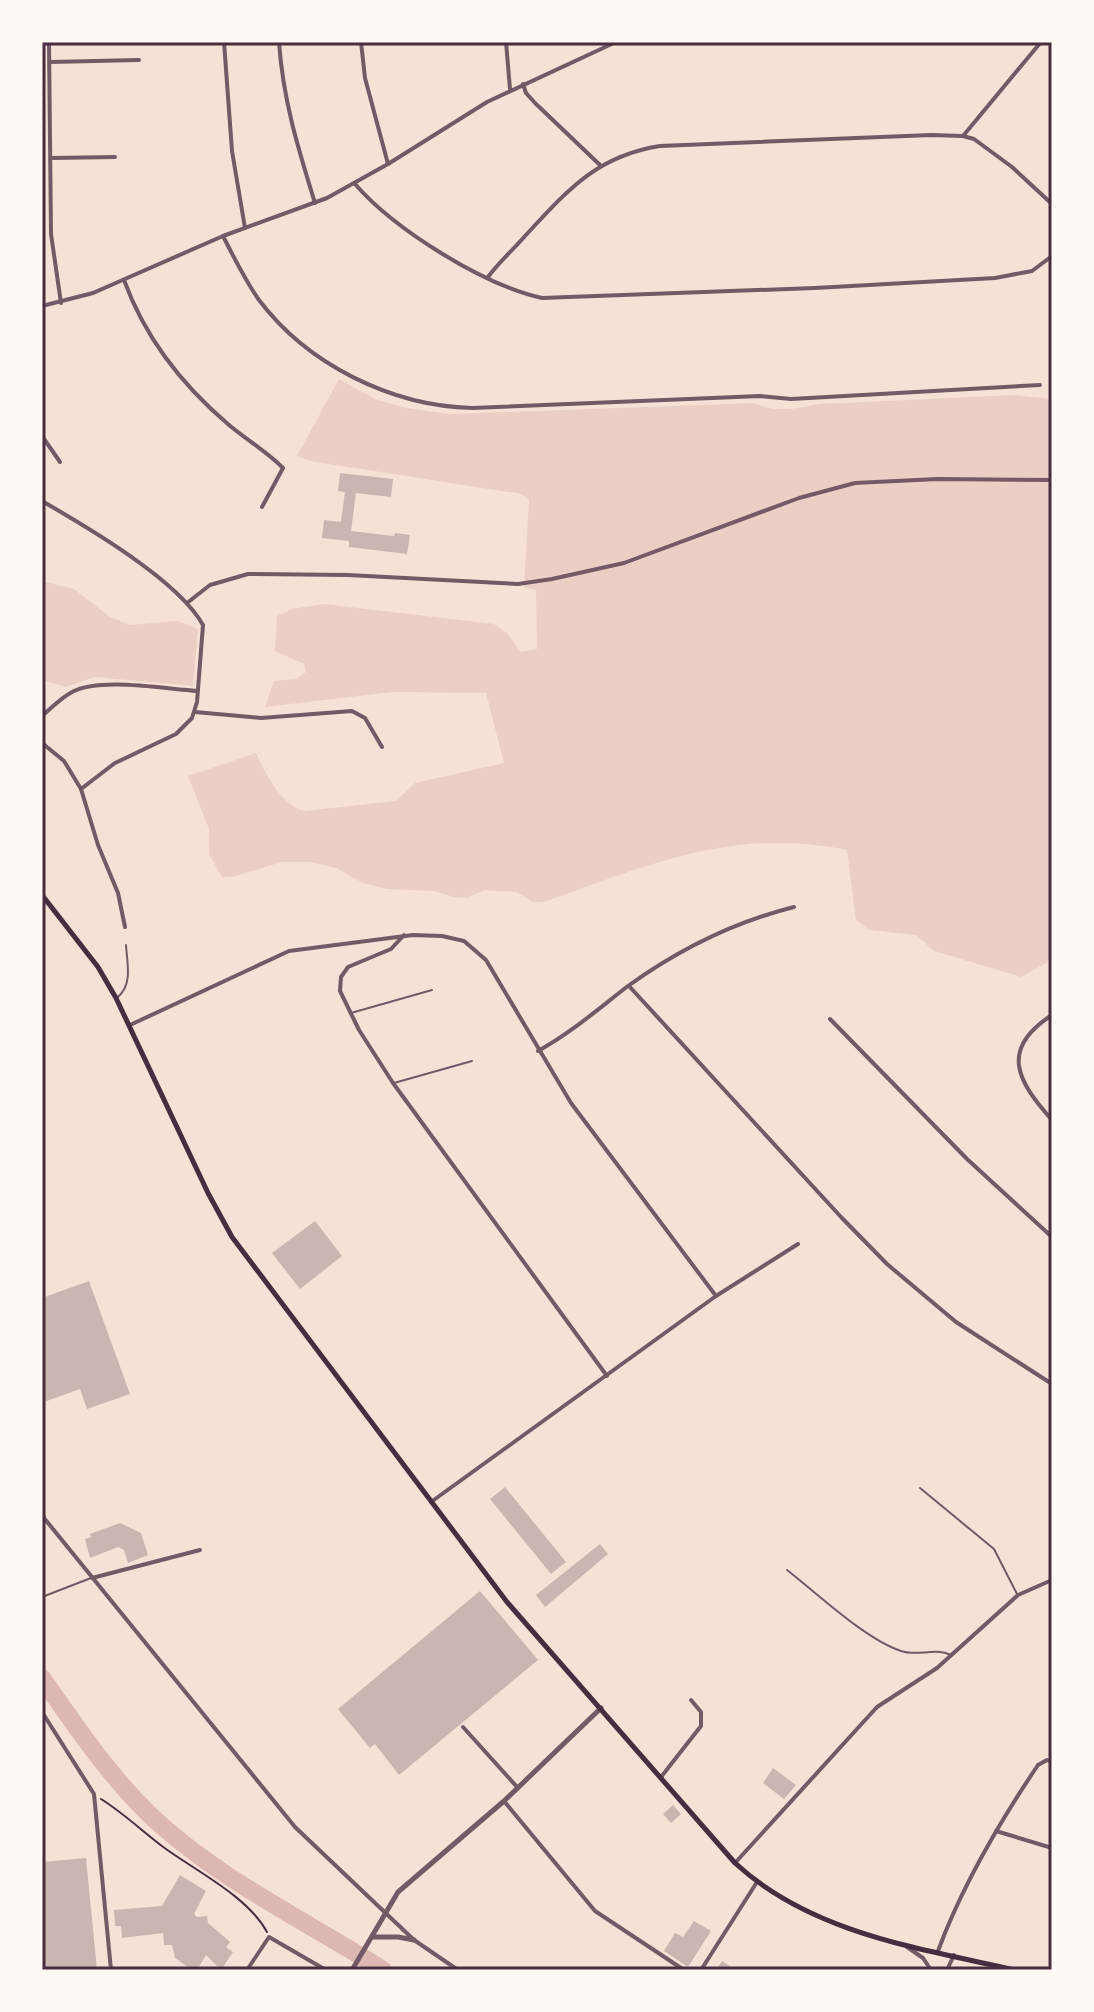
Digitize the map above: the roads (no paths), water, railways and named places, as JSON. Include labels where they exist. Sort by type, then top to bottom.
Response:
[{"type":"main road","points":[[42,895],[98,967],[116,998],[226,1227],[507,1602],[735,1863],[774,1895],[818,1918],[902,1943],[1015,1970]]},
{"type":"street","points":[[49,42],[51,234],[61,303]]},
{"type":"street","points":[[224,42],[232,151],[245,228]]},
{"type":"street","points":[[279,42],[290,122],[315,203]]},
{"type":"street","points":[[361,42],[365,78],[388,164]]},
{"type":"street","points":[[506,42],[510,89]]},
{"type":"street","points":[[42,306],[61,303],[124,280],[223,236],[315,203],[355,184],[510,89],[616,42]]},
{"type":"street","points":[[963,136],[1041,42]]},
{"type":"street","points":[[50,62],[139,60]]},
{"type":"street","points":[[523,84],[535,103],[600,165]]},
{"type":"street","points":[[488,277],[575,184],[600,165],[624,154],[660,146],[919,135],[963,136],[990,150],[1052,204]]},
{"type":"street","points":[[51,158],[115,157]]},
{"type":"street","points":[[355,184],[366,197],[429,244],[488,277],[530,295],[555,298],[995,278],[1032,271],[1052,256]]},
{"type":"street","points":[[223,236],[248,285],[271,315],[317,354],[353,378],[434,404],[472,408],[760,396],[791,399],[1040,385]]},
{"type":"street","points":[[124,280],[147,330],[181,378],[213,411],[283,468],[262,507]]},
{"type":"street","points":[[42,436],[60,462]]},
{"type":"street","points":[[187,603],[210,585],[248,574],[348,575],[518,584],[624,563],[799,498],[842,486],[937,479],[1052,480]]},
{"type":"street","points":[[42,501],[129,556],[187,603],[203,625],[195,712],[176,734],[115,763],[81,789]]},
{"type":"street","points":[[42,716],[70,693],[82,688],[119,685],[197,691]]},
{"type":"street","points":[[195,712],[261,718],[352,711],[365,718],[382,747]]},
{"type":"street","points":[[42,743],[64,761],[81,789],[98,845],[118,893],[125,927]]},
{"type":"street","points":[[538,1051],[574,1029],[629,986],[724,929],[794,907]]},
{"type":"street","points":[[404,935],[391,949],[348,967],[344,972],[339,985],[349,1013],[393,1083],[607,1376]]},
{"type":"street","points":[[130,1025],[289,951],[404,935],[464,941],[479,952],[571,1103],[716,1296]]},
{"type":"street","points":[[629,986],[887,1264],[956,1322],[1052,1384]]},
{"type":"street","points":[[1052,1015],[1025,1039],[1018,1059],[1024,1083],[1052,1120]]},
{"type":"street","points":[[830,1019],[967,1159],[1052,1237]]},
{"type":"street","points":[[431,1502],[716,1296],[798,1244]]},
{"type":"street","points":[[42,1512],[288,1819],[414,1940],[458,1970]]},
{"type":"street","points":[[92,1578],[200,1550]]},
{"type":"street","points":[[735,1863],[877,1707],[952,1655],[1018,1595],[1052,1580]]},
{"type":"street","points":[[661,1777],[701,1726],[701,1712],[691,1700]]},
{"type":"street","points":[[353,1968],[405,1885],[504,1801],[601,1708]]},
{"type":"street","points":[[42,1712],[94,1794],[111,1970]]},
{"type":"street","points":[[463,1727],[518,1788]]},
{"type":"street","points":[[938,1951],[996,1831],[1038,1765],[1052,1762]]},
{"type":"street","points":[[504,1801],[595,1911],[684,1970]]},
{"type":"street","points":[[996,1831],[1052,1848]]},
{"type":"street","points":[[701,1970],[757,1882]]},
{"type":"street","points":[[371,1939],[387,1936],[414,1940]]},
{"type":"street","points":[[247,1970],[269,1937],[326,1970]]},
{"type":"street","points":[[902,1943],[923,1958],[931,1970]]},
{"type":"street","points":[[947,1970],[954,1955]]},
{"type":"lane","points":[[116,998],[127,986],[126,945]]},
{"type":"lane","points":[[349,1013],[432,990]]},
{"type":"lane","points":[[393,1083],[472,1061]]},
{"type":"lane","points":[[920,1488],[994,1549],[1018,1595]]},
{"type":"lane","points":[[787,1570],[847,1618],[890,1646],[906,1653],[942,1651],[952,1655]]},
{"type":"lane","points":[[42,1597],[92,1578]]},
{"type":"waterway","points":[[42,1678],[119,1782],[174,1836],[231,1878],[383,1970]]}]
